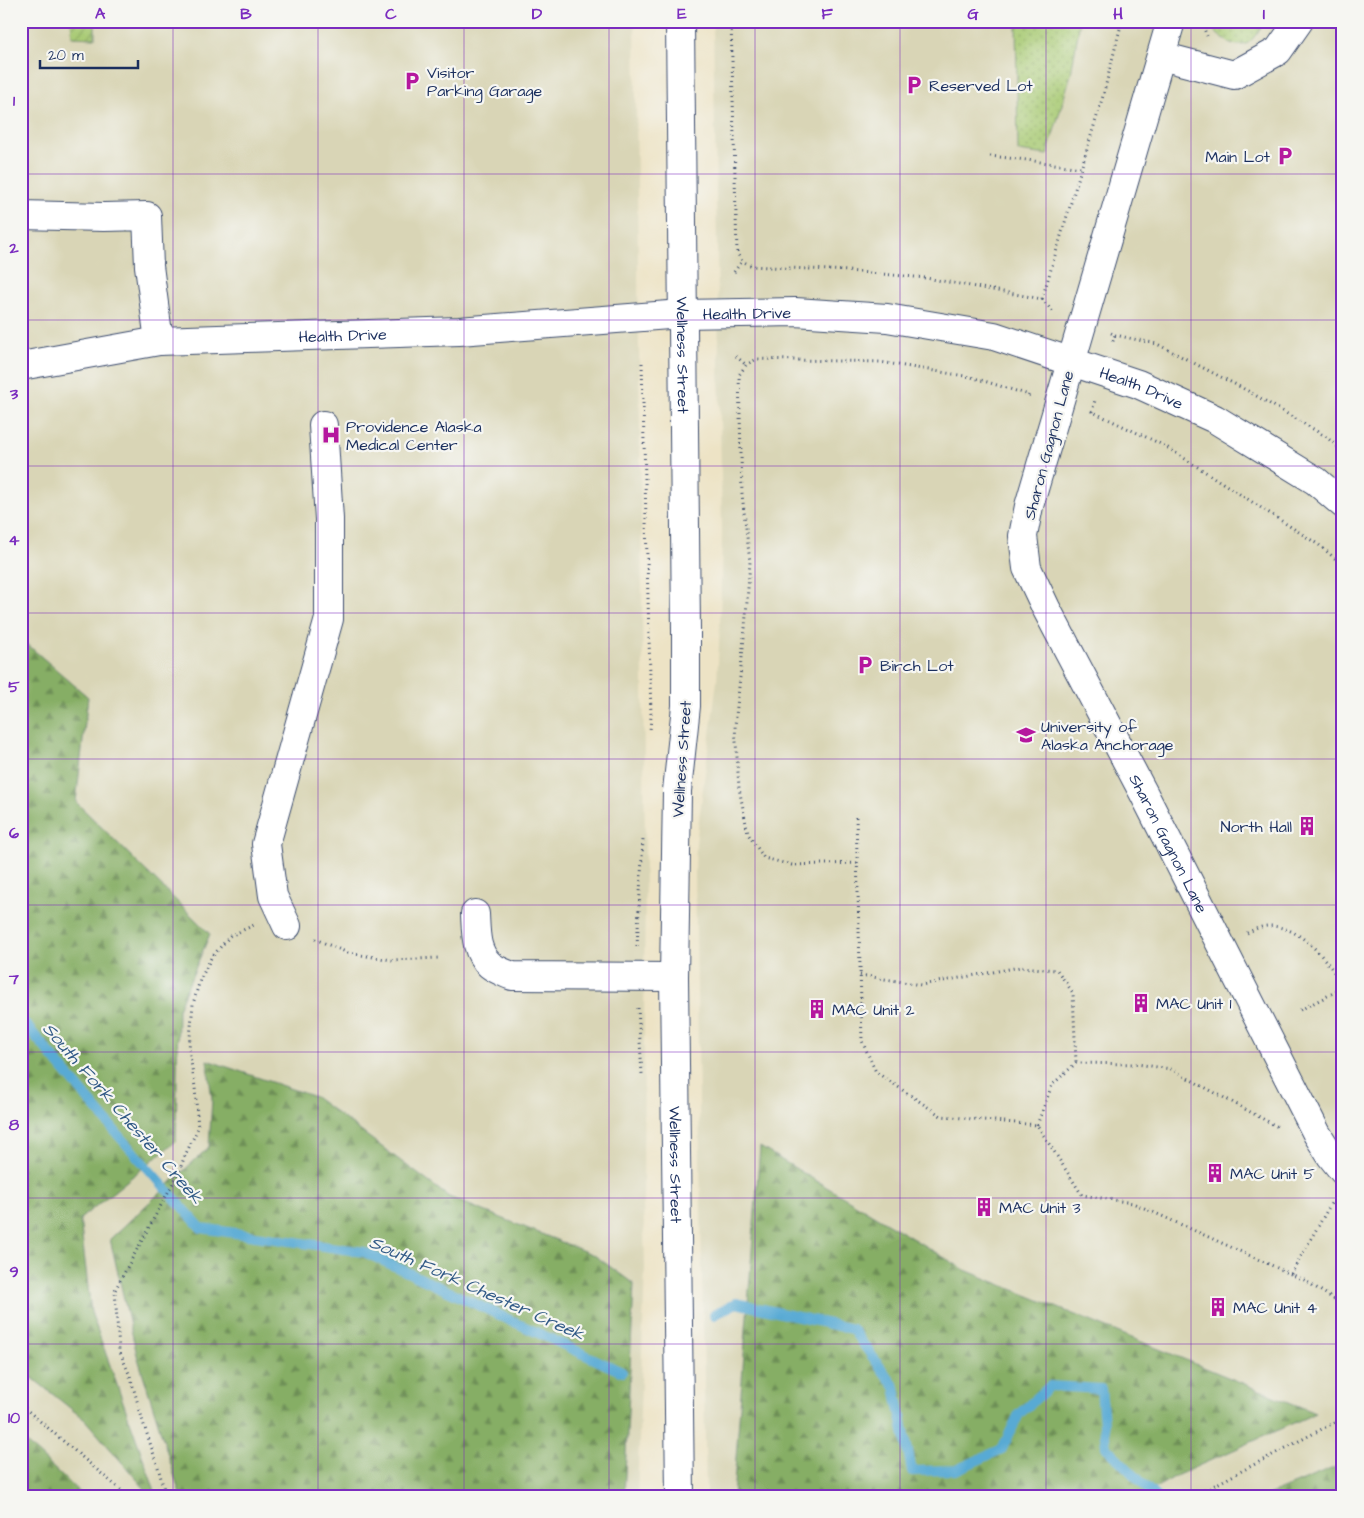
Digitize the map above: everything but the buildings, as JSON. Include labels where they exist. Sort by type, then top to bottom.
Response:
[{"type":"street","name":"Wellness Street","points":[[680,21],[686,706],[676,791],[674,977],[680,1497]]},
{"type":"street","name":"Sharon Gagnon Lane","points":[[1171,21],[1029,506],[1023,536],[1027,568],[1317,1134],[1343,1171]]},
{"type":"street","points":[[1161,56],[1234,75],[1278,51],[1299,21]]},
{"type":"street","points":[[21,215],[147,216],[151,281],[159,341]]},
{"type":"street","name":"Health Drive","points":[[21,366],[159,341],[459,331],[682,314],[795,312],[887,318],[994,336],[1138,384],[1215,419],[1316,481],[1343,504]]},
{"type":"street","points":[[287,926],[273,896],[266,844],[329,619],[329,519],[323,425]]},
{"type":"street","points":[[475,914],[476,941],[481,953],[490,965],[512,976],[674,977]]},
{"type":"path","points":[[731,21],[737,253],[742,261],[752,266],[848,271],[926,278],[1042,300],[1053,312]]},
{"type":"path","points":[[1042,300],[1103,96],[1122,21]]},
{"type":"path","points":[[990,156],[1081,168]]},
{"type":"path","points":[[734,272],[742,261]]},
{"type":"path","points":[[1115,335],[1157,344],[1248,391],[1325,436],[1343,451]]},
{"type":"path","points":[[736,356],[746,365]]},
{"type":"path","points":[[857,863],[792,865],[764,858],[748,834],[739,788],[735,726],[746,628],[750,562],[742,494],[739,375],[746,365],[757,358],[880,362],[972,377],[1029,395],[1026,404]]},
{"type":"path","points":[[642,363],[651,705],[650,734]]},
{"type":"path","points":[[1092,412],[1165,446],[1319,545],[1343,565]]},
{"type":"path","points":[[856,817],[862,1041],[876,1072],[941,1116],[1037,1125]]},
{"type":"path","points":[[637,940],[644,832]]},
{"type":"path","points":[[1242,935],[1259,928],[1279,927],[1305,940],[1322,957],[1343,987],[1300,1010]]},
{"type":"path","points":[[860,975],[921,986],[1020,967],[1056,970],[1073,992],[1076,1063]]},
{"type":"path","points":[[166,1497],[130,1376],[119,1350],[115,1290],[179,1172],[198,1128],[195,1087],[189,1049],[193,1004]]},
{"type":"path","points":[[1037,1125],[1052,1086],[1076,1063],[1137,1064],[1171,1069],[1286,1131]]},
{"type":"path","points":[[1037,1125],[1082,1195],[1133,1203],[1304,1280],[1343,1305]]},
{"type":"path","points":[[1291,1274],[1333,1200]]},
{"type":"path","points":[[21,1405],[129,1497]]},
{"type":"path","points":[[1192,1497],[1343,1418]]},
{"type":"shaded area","name":"Providence Alaska Medical Center","points":[[21,21],[635,21],[645,848],[643,1199],[645,1266],[637,1497],[21,1497]]},
{"type":"shaded area","name":"University of Alaska Anchorage","points":[[713,21],[1343,21],[1343,1497],[706,1497],[695,873],[696,843],[717,681],[722,532]]},
{"type":"green space","points":[[71,21],[95,21],[95,38],[72,37]]},
{"type":"green space","points":[[1016,21],[1080,21],[1071,74],[1047,155],[1018,151]]},
{"type":"green space","points":[[1212,21],[1265,21],[1248,43],[1238,45],[1229,42],[1216,33],[1213,30]]},
{"type":"green space","points":[[21,639],[88,697],[76,802],[210,934],[178,1009],[176,1141],[80,1219],[91,1312],[157,1497],[152,1497],[85,1420],[21,1369]]},
{"type":"green space","points":[[207,1060],[315,1097],[449,1197],[594,1255],[634,1284],[624,1497],[181,1497],[137,1355],[110,1239],[209,1147],[212,1099]]},
{"type":"green space","points":[[760,1147],[965,1270],[1316,1413],[1178,1475],[1139,1497],[733,1497]]},
{"type":"green space","points":[[21,1438],[76,1489],[85,1497],[21,1497]]},
{"type":"green space","points":[[1343,1464],[1343,1497],[1263,1497]]},
{"type":"waterway","name":"South Fork Chester Creek","points":[[21,1019],[119,1136],[201,1228],[364,1252],[622,1372]]},
{"type":"waterway","name":"South Fork Chester Creek","points":[[714,1315],[736,1303],[852,1329],[895,1387],[912,1471],[956,1470],[1002,1449],[1019,1414],[1050,1386],[1101,1389],[1106,1447],[1156,1497]]},
{"type":"place","name":"Visitor Parking Garage","points":[[412,81]]},
{"type":"place","name":"Reserved Lot","points":[[914,85]]},
{"type":"place","name":"Main Lot","points":[[1285,156]]},
{"type":"place","name":"Providence Alaska Medical Center","points":[[331,435]]},
{"type":"place","name":"Birch Lot","points":[[865,665]]},
{"type":"place","name":"University of Alaska Anchorage","points":[[1026,735]]},
{"type":"place","name":"North Hall","points":[[1307,826]]},
{"type":"place","name":"MAC Unit 1","points":[[1141,1003]]},
{"type":"place","name":"MAC Unit 2","points":[[817,1009]]},
{"type":"place","name":"MAC Unit 5","points":[[1215,1173]]},
{"type":"place","name":"MAC Unit 3","points":[[984,1207]]},
{"type":"place","name":"MAC Unit 4","points":[[1218,1307]]}]
